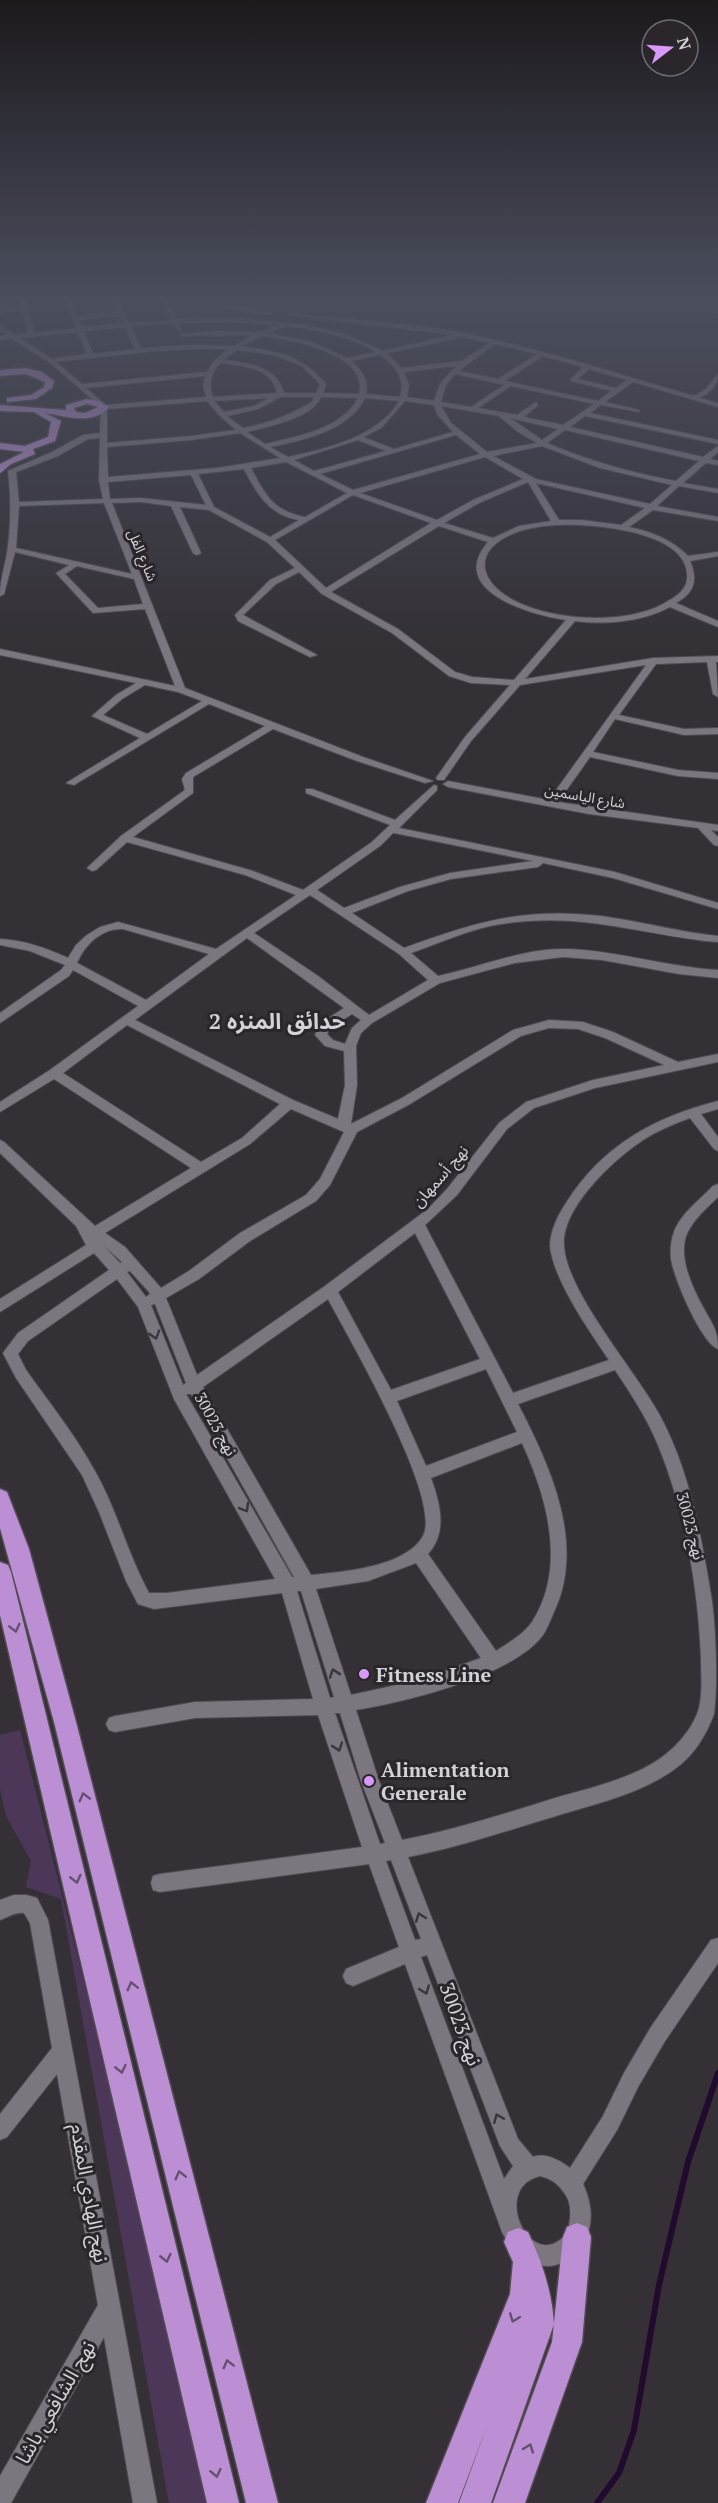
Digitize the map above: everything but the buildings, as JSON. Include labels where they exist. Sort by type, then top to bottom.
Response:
[{"type":"highway","points":[[0,446],[18,449],[42,445],[52,439],[57,424],[53,419],[43,415]]},
{"type":"highway","points":[[80,415],[86,416]]},
{"type":"highway","points":[[0,470],[16,458],[52,445],[61,438],[68,424],[86,416]]},
{"type":"highway","points":[[0,1498],[18,1549],[65,1722],[262,2503]]},
{"type":"highway","points":[[0,1572],[40,1729],[223,2503]]},
{"type":"highway","points":[[509,2503],[567,2342],[577,2237]]},
{"type":"highway","points":[[475,2503],[539,2324],[538,2298],[523,2252]]},
{"type":"highway","points":[[442,2503],[524,2294],[523,2252]]},
{"type":"highway","points":[[242,2421],[274,2503]]},
{"type":"street","name":"شارع الفل","points":[[104,415],[103,480],[108,501],[181,690]]},
{"type":"street","points":[[222,415],[239,432],[354,492],[494,541]]},
{"type":"street","points":[[104,445],[239,432],[295,415]]},
{"type":"street","points":[[264,446],[322,430],[347,415]]},
{"type":"street","points":[[103,480],[290,460],[358,438],[392,415]]},
{"type":"street","points":[[441,415],[457,433],[488,455],[530,479],[650,508],[718,519]]},
{"type":"street","points":[[502,415],[541,444],[584,460],[676,483],[718,490]]},
{"type":"street","points":[[509,415],[718,463]]},
{"type":"street","points":[[270,540],[354,492],[488,455],[541,444],[585,415]]},
{"type":"street","points":[[590,415],[718,442]]},
{"type":"street","points":[[86,416],[104,431]]},
{"type":"street","points":[[0,594],[12,549],[15,504],[12,474],[15,468],[55,454],[87,436],[104,431]]},
{"type":"street","points":[[315,472],[457,433]]},
{"type":"street","points":[[358,438],[394,451]]},
{"type":"street","points":[[623,527],[650,508],[718,448]]},
{"type":"street","points":[[246,466],[274,509],[288,516],[305,519]]},
{"type":"street","points":[[193,471],[211,507]]},
{"type":"street","points":[[530,479],[556,522]]},
{"type":"street","points":[[325,592],[493,493],[530,479]]},
{"type":"street","points":[[15,504],[108,501],[174,503],[211,507],[270,540],[325,592],[395,631],[452,674],[489,683],[516,683],[653,661],[715,659],[718,694]]},
{"type":"street","points":[[174,503],[197,553]]},
{"type":"street","points":[[556,522],[590,522],[623,527],[662,540],[686,559],[691,570],[691,581],[686,592],[671,604],[629,617],[573,618],[522,607],[491,588],[483,578],[480,566],[485,551],[494,541],[516,530],[556,522]]},
{"type":"street","points":[[12,549],[138,578]]},
{"type":"street","points":[[686,559],[718,554]]},
{"type":"street","points":[[76,564],[60,573],[96,611],[149,606]]},
{"type":"street","points":[[299,569],[273,582],[239,615],[241,619],[313,655]]},
{"type":"street","points":[[671,604],[718,624]]},
{"type":"street","points":[[0,652],[181,690],[431,784],[444,781],[468,739],[573,618]]},
{"type":"street","points":[[552,804],[653,661]]},
{"type":"street","points":[[144,682],[119,697],[97,716],[148,738]]},
{"type":"street","points":[[70,783],[210,700]]},
{"type":"street","points":[[613,716],[684,732],[718,731]]},
{"type":"street","points":[[92,868],[125,837],[190,791],[187,779],[189,775],[273,725]]},
{"type":"street","points":[[586,753],[678,773],[718,776]]},
{"type":"street","name":"شارع الياسمين","points":[[444,781],[552,804],[703,828],[718,828]]},
{"type":"street","points":[[0,1108],[128,1022],[218,953],[396,827],[431,784]]},
{"type":"street","points":[[309,791],[396,827],[481,848],[625,878],[718,906]]},
{"type":"street","points":[[703,828],[718,843]]},
{"type":"street","points":[[125,837],[307,892],[344,912],[403,952],[436,980]]},
{"type":"street","points":[[481,848],[481,871]]},
{"type":"street","points":[[344,912],[404,889],[481,871],[552,862]]},
{"type":"street","points":[[403,952],[492,922],[537,918],[612,920],[691,937],[718,939]]},
{"type":"street","points":[[0,1018],[64,973],[72,965],[77,950],[103,929],[118,925],[218,953]]},
{"type":"street","points":[[246,933],[368,1020]]},
{"type":"street","points":[[0,942],[17,941],[72,965],[148,1006]]},
{"type":"street","points":[[151,1300],[245,1237],[311,1198],[325,1182],[347,1127],[351,1085],[350,1049],[356,1031],[368,1020],[436,980],[535,956],[559,953],[604,956],[684,972],[718,974]]},
{"type":"street","points":[[350,1049],[328,1043],[321,1035],[325,1026],[352,1008]]},
{"type":"street","points":[[128,1022],[289,1103],[347,1127],[406,1101],[517,1033],[533,1027],[549,1024],[579,1025],[609,1035],[674,1065]]},
{"type":"street","name":"نهج أسمهان","points":[[179,1395],[330,1290],[418,1225],[452,1192],[503,1126],[530,1104],[561,1093],[674,1065],[718,1058]]},
{"type":"street","points":[[54,1073],[201,1169]]},
{"type":"street","points":[[0,1306],[93,1235],[246,1141],[289,1103]]},
{"type":"street","name":"نهج 30023","points":[[160,1883],[374,1854],[462,1836],[635,1780],[669,1763],[692,1738],[707,1709],[712,1685],[712,1648],[702,1566],[688,1505],[654,1419],[568,1278],[558,1253],[559,1233],[567,1212],[610,1160],[646,1132],[692,1112],[718,1105]]},
{"type":"street","points":[[692,1112],[718,1146]]},
{"type":"street","name":"نهج 30023","points":[[0,1145],[126,1267],[151,1300],[194,1385],[306,1582],[345,1704],[430,1945],[510,2146],[528,2168]]},
{"type":"street","points":[[718,1189],[690,1218],[678,1239],[678,1256],[688,1291],[718,1343]]},
{"type":"street","points":[[115,1724],[193,1710],[324,1707],[345,1704],[437,1683],[492,1660],[517,1646],[536,1629],[550,1602],[555,1584],[558,1527],[542,1468],[511,1401],[418,1225]]},
{"type":"street","points":[[126,1267],[23,1337],[5,1353],[87,1470],[108,1511],[134,1581],[144,1599],[154,1602],[366,1574],[403,1562],[418,1553],[432,1532],[434,1514],[423,1474],[387,1398],[330,1290]]},
{"type":"street","name":"نهج 30023","points":[[151,1300],[179,1395],[287,1584],[324,1707],[374,1854],[505,2210]]},
{"type":"street","points":[[387,1398],[489,1362]]},
{"type":"street","points":[[511,1401],[618,1363]]},
{"type":"street","points":[[423,1474],[527,1435]]},
{"type":"street","points":[[418,1553],[492,1660]]},
{"type":"street","name":"نهج الهادي المقدم","points":[[6,1907],[30,1905],[36,1911],[64,2049],[145,2503]]},
{"type":"street","points":[[353,1976],[430,1945]]},
{"type":"street","points":[[572,2183],[610,2123],[631,2080],[658,2034],[718,1947]]},
{"type":"street","points":[[0,2130],[64,2049]]},
{"type":"street","points":[[539,2165],[551,2167],[562,2173],[572,2183],[579,2197],[582,2213],[577,2237],[565,2250],[554,2255],[541,2256],[529,2251],[523,2252],[512,2233],[505,2210],[511,2184],[528,2168],[539,2165]]},
{"type":"street","name":"نهج الشافعي باشا","points":[[0,2499],[110,2305]]},
{"type":"shaded area","points":[[20,1730],[139,2199],[210,2503],[169,2503],[61,1899],[26,1887],[31,1861],[6,1816],[0,1789],[0,1735]]},
{"type":"waterway","points":[[597,2503],[619,2473],[634,2430],[659,2285],[688,2162],[718,2073]]},
{"type":"place","name":"Fitness Line","points":[[364,1674]]},
{"type":"place","name":"Alimentation Generale","points":[[369,1781]]},
{"type":"district","name":"حدائق المنزه 2","points":[[277,1020]]}]
